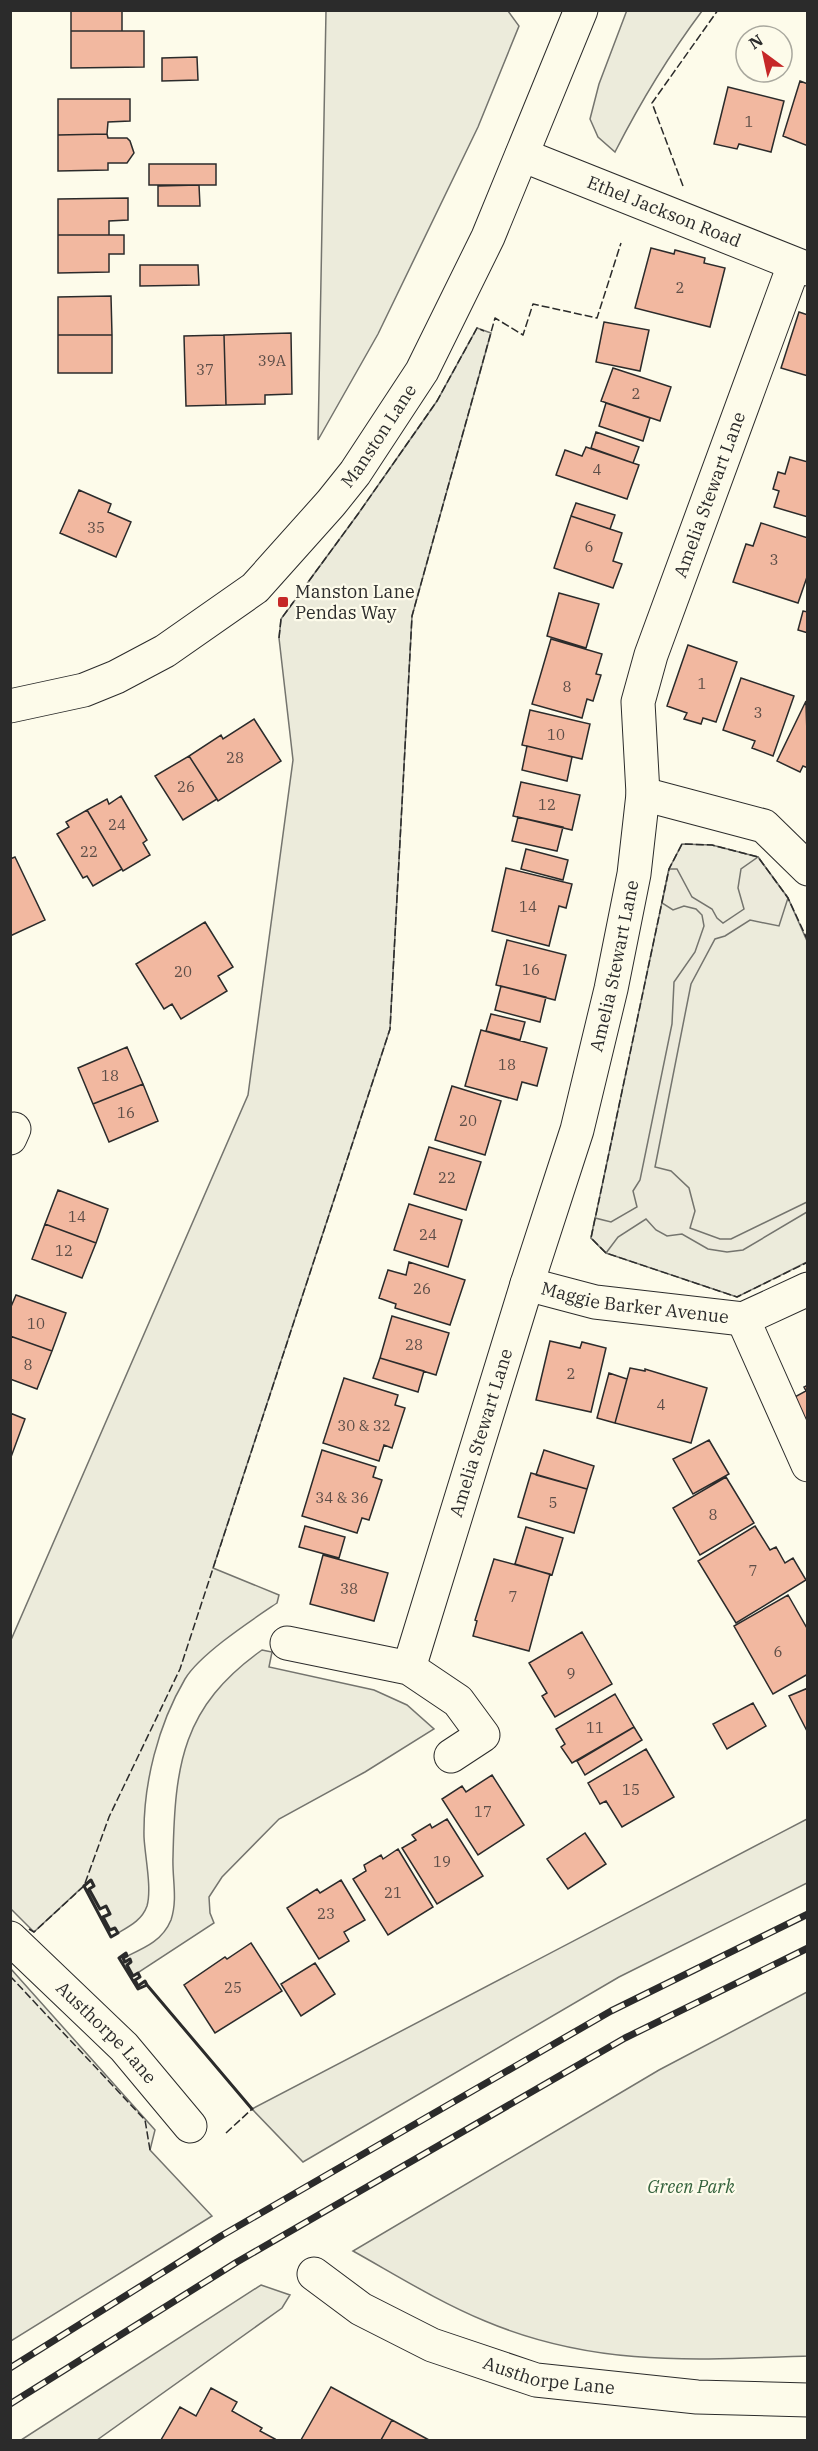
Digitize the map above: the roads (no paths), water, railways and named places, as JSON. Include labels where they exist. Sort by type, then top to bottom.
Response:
[{"type":"street","name":"Manston Lane","points":[[11,705],[84,690],[116,677],[165,651],[255,588],[355,473],[422,371],[488,237],[581,10]]},
{"type":"street","name":"Ethel Jackson Road","points":[[522,155],[801,267]]},
{"type":"street","name":"Amelia Stewart Lane","points":[[409,1668],[527,1284],[577,1130],[608,1000],[634,874],[643,794],[638,702],[648,665],[801,267]]},
{"type":"street","points":[[643,794],[764,826],[807,869]]},
{"type":"street","name":"Maggie Barker Avenue","points":[[527,1284],[595,1302],[743,1319],[807,1289]]},
{"type":"street","points":[[743,1319],[807,1465]]},
{"type":"street","points":[[287,1643],[409,1668],[458,1701],[483,1735],[451,1756]]},
{"type":"street","name":"Austhorpe Lane","points":[[14,1941],[124,2048],[190,2126]]},
{"type":"street","name":"Austhorpe Lane","points":[[314,2274],[361,2309],[432,2345],[536,2380],[697,2397],[807,2400]]},
{"type":"railway","points":[[10,2368],[221,2236],[611,2011],[808,1914]]},
{"type":"railway","points":[[10,2404],[237,2262],[625,2038],[808,1948]]},
{"type":"place","name":"Manston Lane Pendas Way","points":[[283,602]]},
{"type":"park label","name":"Green Park","points":[[691,2187]]}]
